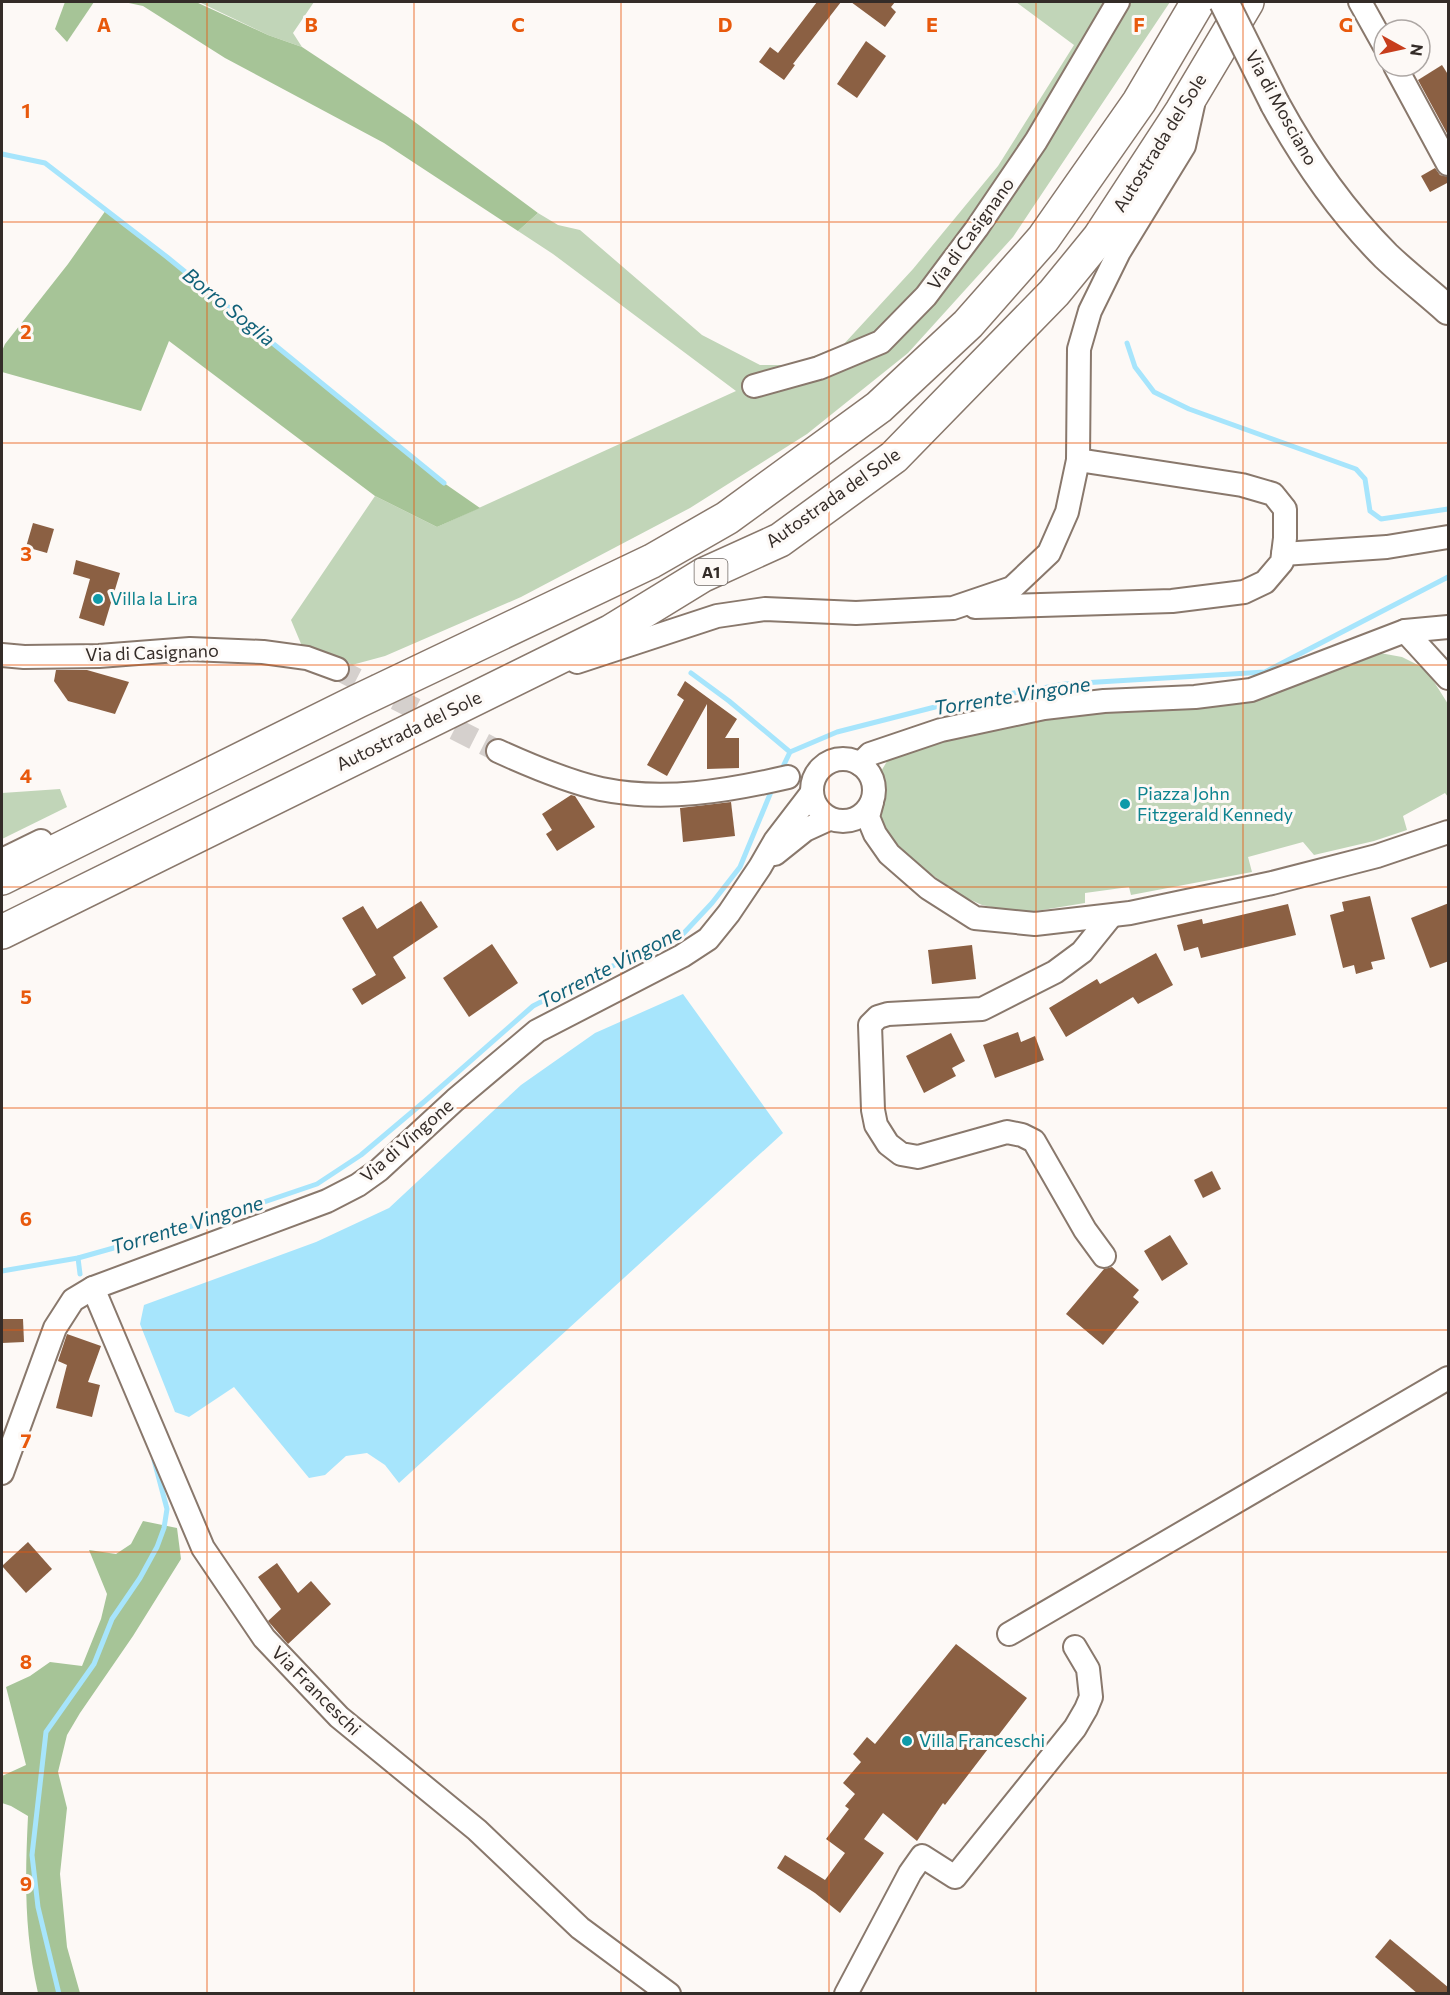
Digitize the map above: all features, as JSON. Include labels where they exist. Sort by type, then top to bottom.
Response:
[{"type":"highway","name":"A1","points":[[2,879],[358,701],[652,561],[727,518],[879,407],[968,324],[1043,239],[1139,102],[1198,2]]},
{"type":"highway","name":"Autostrada del Sole","points":[[2,932],[610,632],[703,575],[780,540],[894,457],[1054,293],[1099,238],[1198,83],[1235,8]]},
{"type":"main road","name":"Via di Mosciano","points":[[1235,8],[1275,104],[1298,145],[1337,202],[1386,256],[1449,310]]},
{"type":"street","name":"Via di Casignano","points":[[754,386],[819,368],[881,342],[926,296],[977,228],[1036,141],[1118,2]]},
{"type":"street","points":[[1360,2],[1372,24]]},
{"type":"street","points":[[1402,78],[1449,164]]},
{"type":"street","points":[[953,608],[1012,588],[1049,553],[1067,512],[1078,460],[1079,349],[1090,311],[1119,252],[1184,146],[1198,83]]},
{"type":"street","points":[[485,694],[717,616],[765,609],[856,612],[1172,601],[1244,592],[1265,582],[1282,562],[1286,509],[1272,494],[1242,484],[1078,460]]},
{"type":"street","points":[[1283,554],[1387,547],[1449,537]]},
{"type":"street","points":[[860,764],[870,754],[941,730],[1044,708],[1104,701],[1195,697],[1251,690],[1405,631],[1449,627]]},
{"type":"street","points":[[1405,631],[1449,678]]},
{"type":"street","name":"Via di Casignano","points":[[2,655],[99,656],[189,649],[232,650],[307,658],[337,669]]},
{"type":"street","points":[[2,860],[89,818],[358,701]]},
{"type":"street","points":[[498,751],[536,768],[601,789],[664,796],[720,791],[762,783],[843,759],[860,764],[870,774],[874,788],[868,817],[869,824],[890,854]]},
{"type":"street","points":[[826,764],[816,774],[811,790],[819,811],[890,854],[928,888],[975,918],[1035,924],[1111,916],[1272,883],[1377,856],[1439,836],[1449,827]]},
{"type":"street","points":[[788,777],[811,790]]},
{"type":"street","name":"Via di Vingone","points":[[2,1473],[55,1328],[73,1300],[93,1288],[327,1201],[358,1185],[379,1170],[455,1100],[537,1031],[682,956],[708,939],[729,913],[811,790]]},
{"type":"street","points":[[831,820],[844,822],[860,817],[872,802]]},
{"type":"street","name":"Via di Vingone","points":[[760,867],[805,830],[831,820]]},
{"type":"street","points":[[1104,1256],[1085,1230],[1034,1142],[1022,1135],[1007,1132],[918,1157],[901,1154],[888,1144],[876,1125],[873,1110],[870,1025],[878,1017],[888,1014],[981,1009],[1055,972],[1082,952],[1111,916]]},
{"type":"street","name":"Via Franceschi","points":[[93,1288],[203,1548],[264,1638],[339,1717],[477,1830],[580,1928],[669,1994]]},
{"type":"street","points":[[1009,1634],[1449,1378]]},
{"type":"street","points":[[846,1994],[910,1873],[922,1856],[956,1877],[1075,1728],[1091,1697],[1089,1669],[1075,1647]]},
{"type":"green space","points":[[65,2],[94,2],[67,42],[55,29]]},
{"type":"green space","points":[[124,2],[196,2],[268,35],[302,47],[408,117],[538,213],[518,231],[384,143],[225,58],[143,6]]},
{"type":"green space","points":[[199,2],[314,2],[293,33],[302,47],[268,35]]},
{"type":"green space","points":[[1016,2],[1170,2],[1013,237],[908,353],[807,434],[690,508],[521,597],[385,656],[337,669],[307,658],[291,620],[375,496],[437,527],[736,391],[553,254],[518,231],[538,213],[558,225],[580,230],[702,335],[760,365],[790,365],[843,345],[913,269],[998,166],[1074,45]]},
{"type":"green space","points":[[106,210],[444,483],[480,508],[437,527],[375,496],[169,341],[141,411],[2,372],[2,351],[5,344],[68,264]]},
{"type":"green space","name":"Piazza John Fitzgerald Kennedy","points":[[1380,653],[1402,657],[1426,669],[1448,704],[1448,797],[1445,793],[1403,816],[1407,830],[1374,841],[1314,855],[1303,842],[1248,857],[1252,872],[1131,895],[1129,887],[1085,893],[1085,903],[1036,911],[1011,911],[982,905],[962,896],[900,852],[878,826],[877,815],[884,792],[880,773],[892,753],[975,733],[1059,717],[1116,710],[1220,705],[1281,689]]},
{"type":"green space","points":[[60,789],[67,807],[2,839],[2,793]]},
{"type":"green space","points":[[143,1521],[177,1528],[181,1559],[67,1735],[58,1772],[67,1808],[60,1874],[67,1947],[80,1993],[38,1993],[28,1926],[26,1862],[28,1816],[2,1803],[2,1776],[26,1765],[6,1687],[30,1676],[50,1662],[82,1666],[101,1619],[107,1594],[89,1550],[116,1554],[131,1544]]},
{"type":"water","points":[[683,994],[783,1133],[399,1483],[385,1465],[367,1453],[346,1456],[325,1475],[309,1478],[234,1387],[189,1417],[175,1412],[140,1324],[144,1305],[316,1242],[389,1208],[521,1085],[595,1033]]},
{"type":"building","points":[[817,2],[841,2],[793,64],[795,65],[784,80],[759,62],[770,47],[778,53]]},
{"type":"building","points":[[851,2],[895,2],[891,7],[896,12],[885,27]]},
{"type":"building","points":[[866,41],[886,56],[857,98],[837,84]]},
{"type":"building","points":[[1442,65],[1449,76],[1449,137],[1418,80],[1432,78],[1432,71]]},
{"type":"building","points":[[1435,168],[1440,175],[1449,177],[1449,182],[1430,192],[1421,176]]},
{"type":"building","points":[[33,523],[54,529],[47,553],[26,547]]},
{"type":"building","name":"Villa la Lira","points":[[76,560],[120,573],[104,626],[79,618],[90,579],[73,574]]},
{"type":"building","points":[[56,670],[87,670],[129,682],[115,714],[68,701],[54,681]]},
{"type":"building","points":[[685,681],[737,719],[725,738],[739,738],[739,768],[707,769],[707,704],[667,776],[647,765],[684,700],[677,695]]},
{"type":"building","points":[[571,795],[575,796],[595,827],[557,851],[546,834],[552,830],[542,814]]},
{"type":"building","points":[[731,802],[735,836],[683,842],[680,808]]},
{"type":"building","points":[[1370,896],[1385,959],[1371,962],[1373,969],[1356,974],[1354,965],[1343,968],[1330,915],[1344,911],[1342,902]]},
{"type":"building","points":[[421,901],[438,927],[393,957],[406,978],[362,1005],[352,989],[376,975],[342,918],[363,906],[377,929]]},
{"type":"building","points":[[1449,903],[1449,961],[1430,968],[1411,918]]},
{"type":"building","points":[[1288,904],[1296,935],[1201,958],[1198,947],[1184,951],[1177,925],[1202,919],[1203,924]]},
{"type":"building","points":[[492,944],[518,983],[469,1017],[443,978]]},
{"type":"building","points":[[972,945],[976,979],[932,984],[928,950]]},
{"type":"building","points":[[1156,953],[1173,985],[1138,1004],[1133,997],[1066,1037],[1049,1008],[1097,979],[1100,984]]},
{"type":"building","points":[[1018,1032],[1021,1042],[1035,1036],[1044,1060],[995,1078],[983,1045]]},
{"type":"building","points":[[951,1033],[965,1061],[952,1068],[956,1076],[924,1093],[906,1056]]},
{"type":"building","points":[[1212,1171],[1221,1189],[1203,1198],[1194,1180]]},
{"type":"building","points":[[1170,1235],[1188,1264],[1162,1281],[1144,1251]]},
{"type":"building","points":[[1112,1267],[1139,1290],[1133,1297],[1139,1302],[1103,1345],[1066,1314],[1104,1269]]},
{"type":"building","points":[[2,1319],[23,1319],[24,1342],[2,1343]]},
{"type":"building","points":[[67,1334],[101,1346],[88,1382],[100,1385],[92,1417],[56,1408],[67,1365],[58,1361]]},
{"type":"building","points":[[28,1542],[52,1569],[26,1593],[2,1566]]},
{"type":"building","points":[[277,1563],[298,1593],[311,1581],[331,1604],[288,1644],[268,1621],[281,1609],[258,1577]]},
{"type":"building","name":"Villa Franceschi","points":[[956,1644],[1027,1698],[945,1805],[943,1803],[917,1841],[883,1813],[864,1839],[884,1853],[840,1913],[777,1868],[785,1855],[825,1880],[845,1853],[826,1839],[849,1809],[845,1806],[855,1794],[843,1783],[861,1762],[853,1754],[867,1737],[875,1744]]},
{"type":"building","points":[[1390,1939],[1449,1988],[1449,1994],[1418,1994],[1375,1957]]},
{"type":"waterway","name":"Borro Soglia","points":[[2,154],[45,163],[167,257],[444,483]]},
{"type":"waterway","points":[[1127,343],[1135,367],[1154,392],[1189,409],[1356,469],[1365,479],[1370,511],[1381,519],[1448,509]]},
{"type":"waterway","name":"Torrente Vingone","points":[[780,773],[790,752],[837,732],[935,707],[1065,684],[1265,672],[1448,577]]},
{"type":"waterway","name":"Borro Soglia","points":[[691,673],[729,701],[790,752]]},
{"type":"waterway","name":"Torrente Vingone","points":[[2,1271],[78,1258],[199,1224],[317,1184],[361,1155],[533,1006],[597,973],[683,934],[712,903],[740,867],[773,787]]},
{"type":"waterway","points":[[78,1258],[80,1274]]},
{"type":"waterway","points":[[59,1994],[38,1907],[32,1855],[46,1732],[94,1664],[112,1619],[140,1578],[157,1547],[164,1528],[167,1509],[154,1460]]},
{"type":"tunnel","points":[[337,669],[498,751]]},
{"type":"place","name":"Villa la Lira","points":[[98,599]]},
{"type":"place","name":"Piazza John Fitzgerald Kennedy","points":[[1125,804]]},
{"type":"place","name":"Villa Franceschi","points":[[907,1741]]}]
